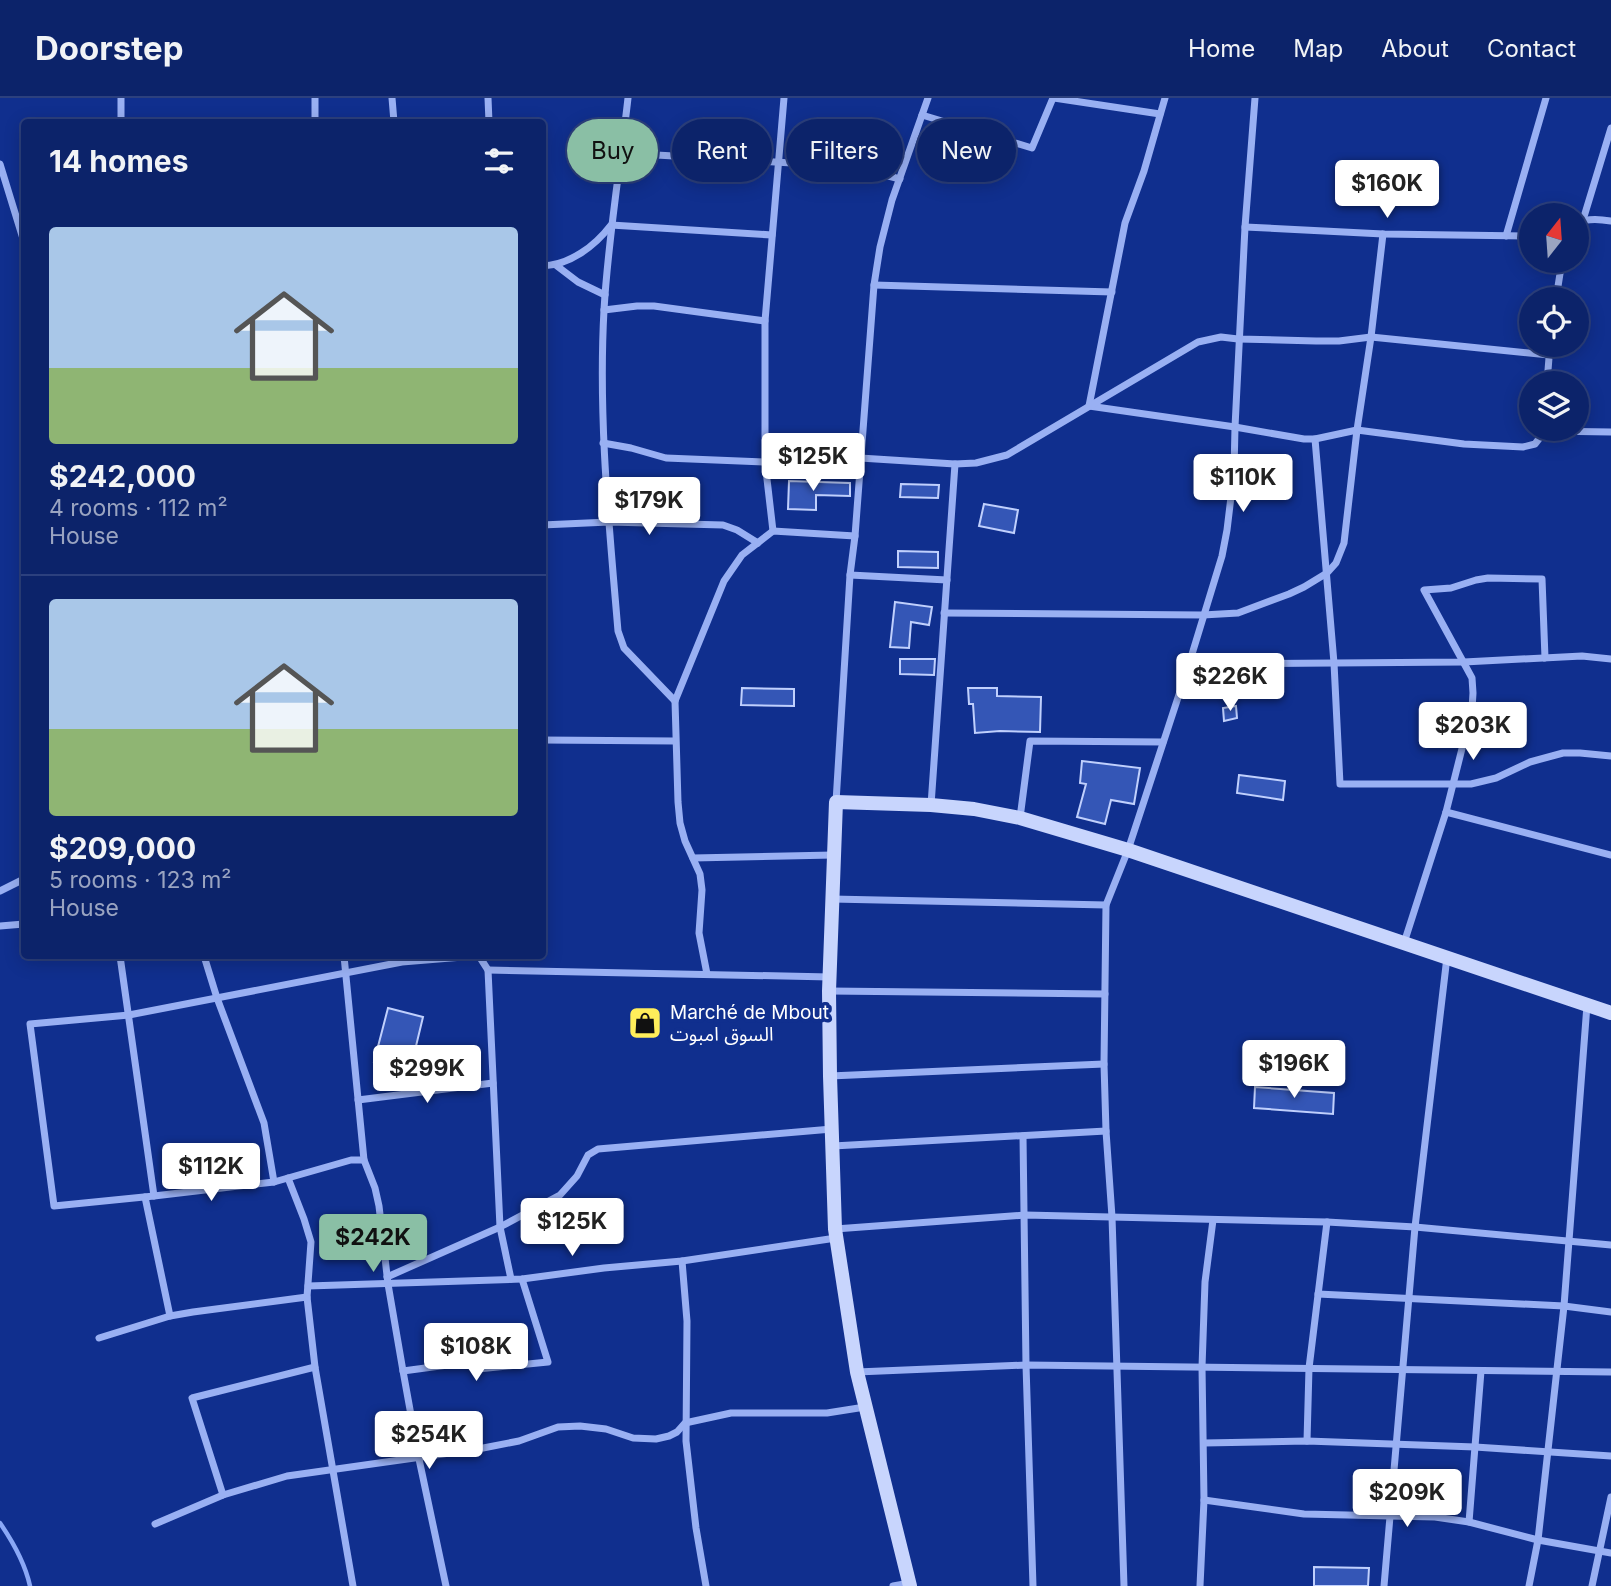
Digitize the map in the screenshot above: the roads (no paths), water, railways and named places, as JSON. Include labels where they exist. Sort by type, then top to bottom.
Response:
[{"type":"main road","points":[[910,1584],[857,1372],[836,1234],[830,1076],[830,984],[836,802],[931,805],[974,809],[1020,818],[1128,850],[1611,1013]]},
{"type":"street","points":[[121,98],[121,119]]},
{"type":"street","points":[[315,98],[315,119]]},
{"type":"street","points":[[392,98],[394,119]]},
{"type":"street","points":[[488,98],[489,119]]},
{"type":"street","points":[[626,119],[628,98]]},
{"type":"street","points":[[773,531],[765,462],[765,321],[784,98]]},
{"type":"street","points":[[903,170],[928,98]]},
{"type":"street","points":[[922,116],[1032,148],[1054,98],[1160,114]]},
{"type":"street","points":[[1089,407],[1125,223],[1144,171],[1165,98]]},
{"type":"street","points":[[1124,1586],[1112,1217],[1104,1065],[1106,905],[1128,850],[1189,664],[1222,556],[1227,530],[1234,472],[1238,339],[1255,98]]},
{"type":"street","points":[[1506,236],[1546,98]]},
{"type":"street","points":[[1586,203],[1611,128]]},
{"type":"street","points":[[658,155],[786,162]]},
{"type":"street","points":[[0,164],[21,230]]},
{"type":"street","points":[[618,182],[604,310],[603,443],[618,631],[624,648],[675,701]]},
{"type":"street","points":[[836,802],[850,575],[874,285],[880,247],[899,182]]},
{"type":"street","points":[[1589,221],[1611,221]]},
{"type":"street","points":[[611,225],[772,235]]},
{"type":"street","points":[[546,266],[558,266],[595,244],[611,225]]},
{"type":"street","points":[[1245,227],[1383,234],[1519,236]]},
{"type":"street","points":[[944,612],[1203,615],[1238,613],[1304,587],[1327,573],[1336,563],[1344,543],[1383,234]]},
{"type":"street","points":[[558,266],[578,282],[605,295]]},
{"type":"street","points":[[874,285],[1112,292]]},
{"type":"street","points":[[604,310],[654,306],[765,321]]},
{"type":"street","points":[[603,443],[666,458],[765,462],[976,463],[1007,455],[1198,342],[1221,337],[1339,341],[1371,337],[1519,352]]},
{"type":"street","points":[[1089,407],[1304,439],[1357,430],[1457,443],[1523,447],[1537,441]]},
{"type":"street","points":[[1589,431],[1611,432]]},
{"type":"street","points":[[1315,439],[1334,663],[1340,784],[1471,784],[1485,782],[1530,762],[1563,753],[1611,756]]},
{"type":"street","points":[[931,805],[955,464]]},
{"type":"street","points":[[546,525],[609,522],[723,525],[758,542]]},
{"type":"street","points":[[707,974],[699,933],[702,890],[700,874],[680,823],[675,701],[724,580],[742,555],[773,531],[855,536]]},
{"type":"street","points":[[850,575],[947,580]]},
{"type":"street","points":[[1404,943],[1446,812],[1472,709],[1473,693],[1472,678],[1424,590],[1451,588],[1488,578],[1542,579],[1545,658]]},
{"type":"street","points":[[1189,664],[1464,662],[1582,656],[1611,659]]},
{"type":"street","points":[[546,740],[676,741]]},
{"type":"street","points":[[1020,818],[1030,741],[1163,742]]},
{"type":"street","points":[[1446,812],[1611,855]]},
{"type":"street","points":[[693,858],[833,855]]},
{"type":"street","points":[[0,891],[21,880]]},
{"type":"street","points":[[832,899],[1106,905]]},
{"type":"street","points":[[0,926],[21,924]]},
{"type":"street","points":[[1384,1586],[1415,1227],[1447,957]]},
{"type":"street","points":[[120,959],[150,1196],[170,1316]]},
{"type":"street","points":[[205,959],[264,1123],[274,1181]]},
{"type":"street","points":[[344,959],[364,1160],[377,1197],[387,1280],[403,1371],[446,1586]]},
{"type":"street","points":[[364,1160],[351,1160],[274,1181],[54,1206],[30,1024],[129,1015],[345,972],[402,962],[440,959]]},
{"type":"street","points":[[479,959],[488,970],[500,1227],[511,1279]]},
{"type":"street","points":[[488,970],[707,974],[830,984],[1105,995]]},
{"type":"street","points":[[1529,1586],[1538,1540],[1564,1306],[1587,1005]]},
{"type":"street","points":[[830,1076],[1104,1065]]},
{"type":"street","points":[[358,1100],[493,1083]]},
{"type":"street","points":[[387,1280],[561,1195],[588,1155],[598,1149],[832,1129]]},
{"type":"street","points":[[833,1146],[1106,1131]]},
{"type":"street","points":[[1023,1136],[1033,1586]]},
{"type":"street","points":[[288,1178],[311,1242],[307,1297],[315,1367],[353,1586]]},
{"type":"street","points":[[308,1286],[387,1280],[522,1279],[682,1261],[836,1234],[1025,1215],[1327,1222],[1415,1227],[1611,1245]]},
{"type":"street","points":[[1200,1586],[1205,1500],[1202,1367],[1205,1282],[1213,1220]]},
{"type":"street","points":[[1307,1441],[1309,1368],[1327,1222]]},
{"type":"street","points":[[682,1261],[687,1321],[686,1441],[706,1586]]},
{"type":"street","points":[[403,1371],[470,1362],[478,1369],[548,1362],[522,1279]]},
{"type":"street","points":[[1318,1294],[1564,1306],[1611,1312]]},
{"type":"street","points":[[99,1338],[170,1316],[307,1297]]},
{"type":"street","points":[[857,1372],[1026,1365],[1611,1372]]},
{"type":"street","points":[[223,1496],[192,1398],[315,1367]]},
{"type":"street","points":[[1469,1522],[1481,1371]]},
{"type":"street","points":[[155,1524],[223,1496],[287,1476],[419,1459],[519,1441],[558,1427],[606,1429],[633,1438],[656,1438],[677,1432],[685,1423],[731,1413],[827,1413],[866,1407]]},
{"type":"street","points":[[1204,1443],[1307,1441],[1475,1447],[1611,1456]]},
{"type":"street","points":[[1591,1586],[1611,1497]]},
{"type":"street","points":[[1205,1500],[1304,1514],[1427,1516],[1469,1522],[1538,1540],[1611,1553]]},
{"type":"street","points":[[893,1586],[910,1584]]},
{"type":"waterway","points":[[0,1523],[18,1553],[30,1586]]},
{"type":"place","name":"Marché de Mbout السوق امبوت","points":[[645,1023]]}]
